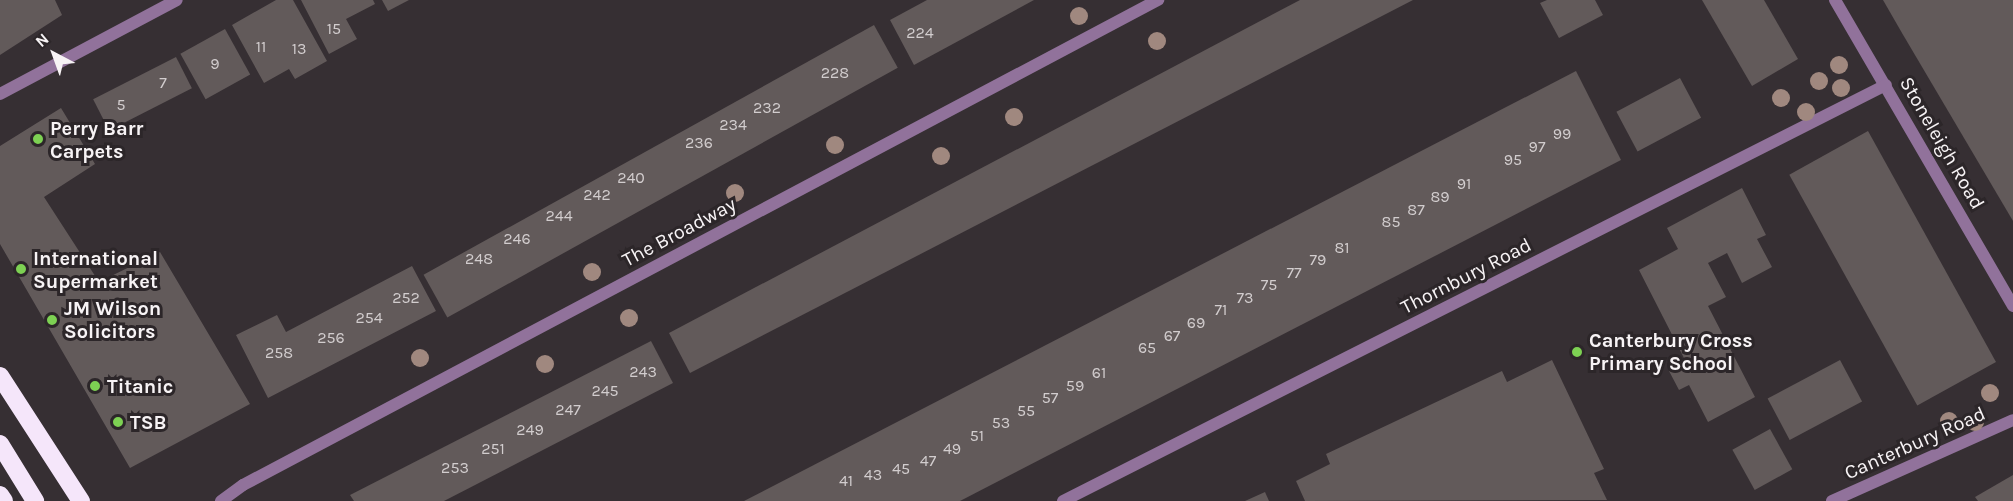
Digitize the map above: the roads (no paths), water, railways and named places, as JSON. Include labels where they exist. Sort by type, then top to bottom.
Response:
[{"type":"highway","points":[[0,376],[81,501]]},
{"type":"highway","points":[[0,444],[35,501]]},
{"type":"highway","points":[[0,495],[4,501]]},
{"type":"street","points":[[0,94],[177,0]]},
{"type":"street","name":"The Broadway","points":[[221,501],[243,485],[1158,0]]},
{"type":"street","name":"Stoneleigh Road","points":[[1835,0],[2013,306]]},
{"type":"street","name":"Thornbury Road","points":[[1063,501],[1886,85]]},
{"type":"street","name":"Canterbury Road","points":[[1832,501],[2013,420]]},
{"type":"place","name":"Perry Barr Carpets","points":[[38,139]]},
{"type":"place","name":"International Supermarket","points":[[21,269]]},
{"type":"place","name":"JM Wilson Solicitors","points":[[52,320]]},
{"type":"place","name":"Canterbury Cross Primary School","points":[[1577,352]]},
{"type":"place","name":"Titanic","points":[[95,386]]},
{"type":"place","name":"TSB","points":[[118,422]]}]
